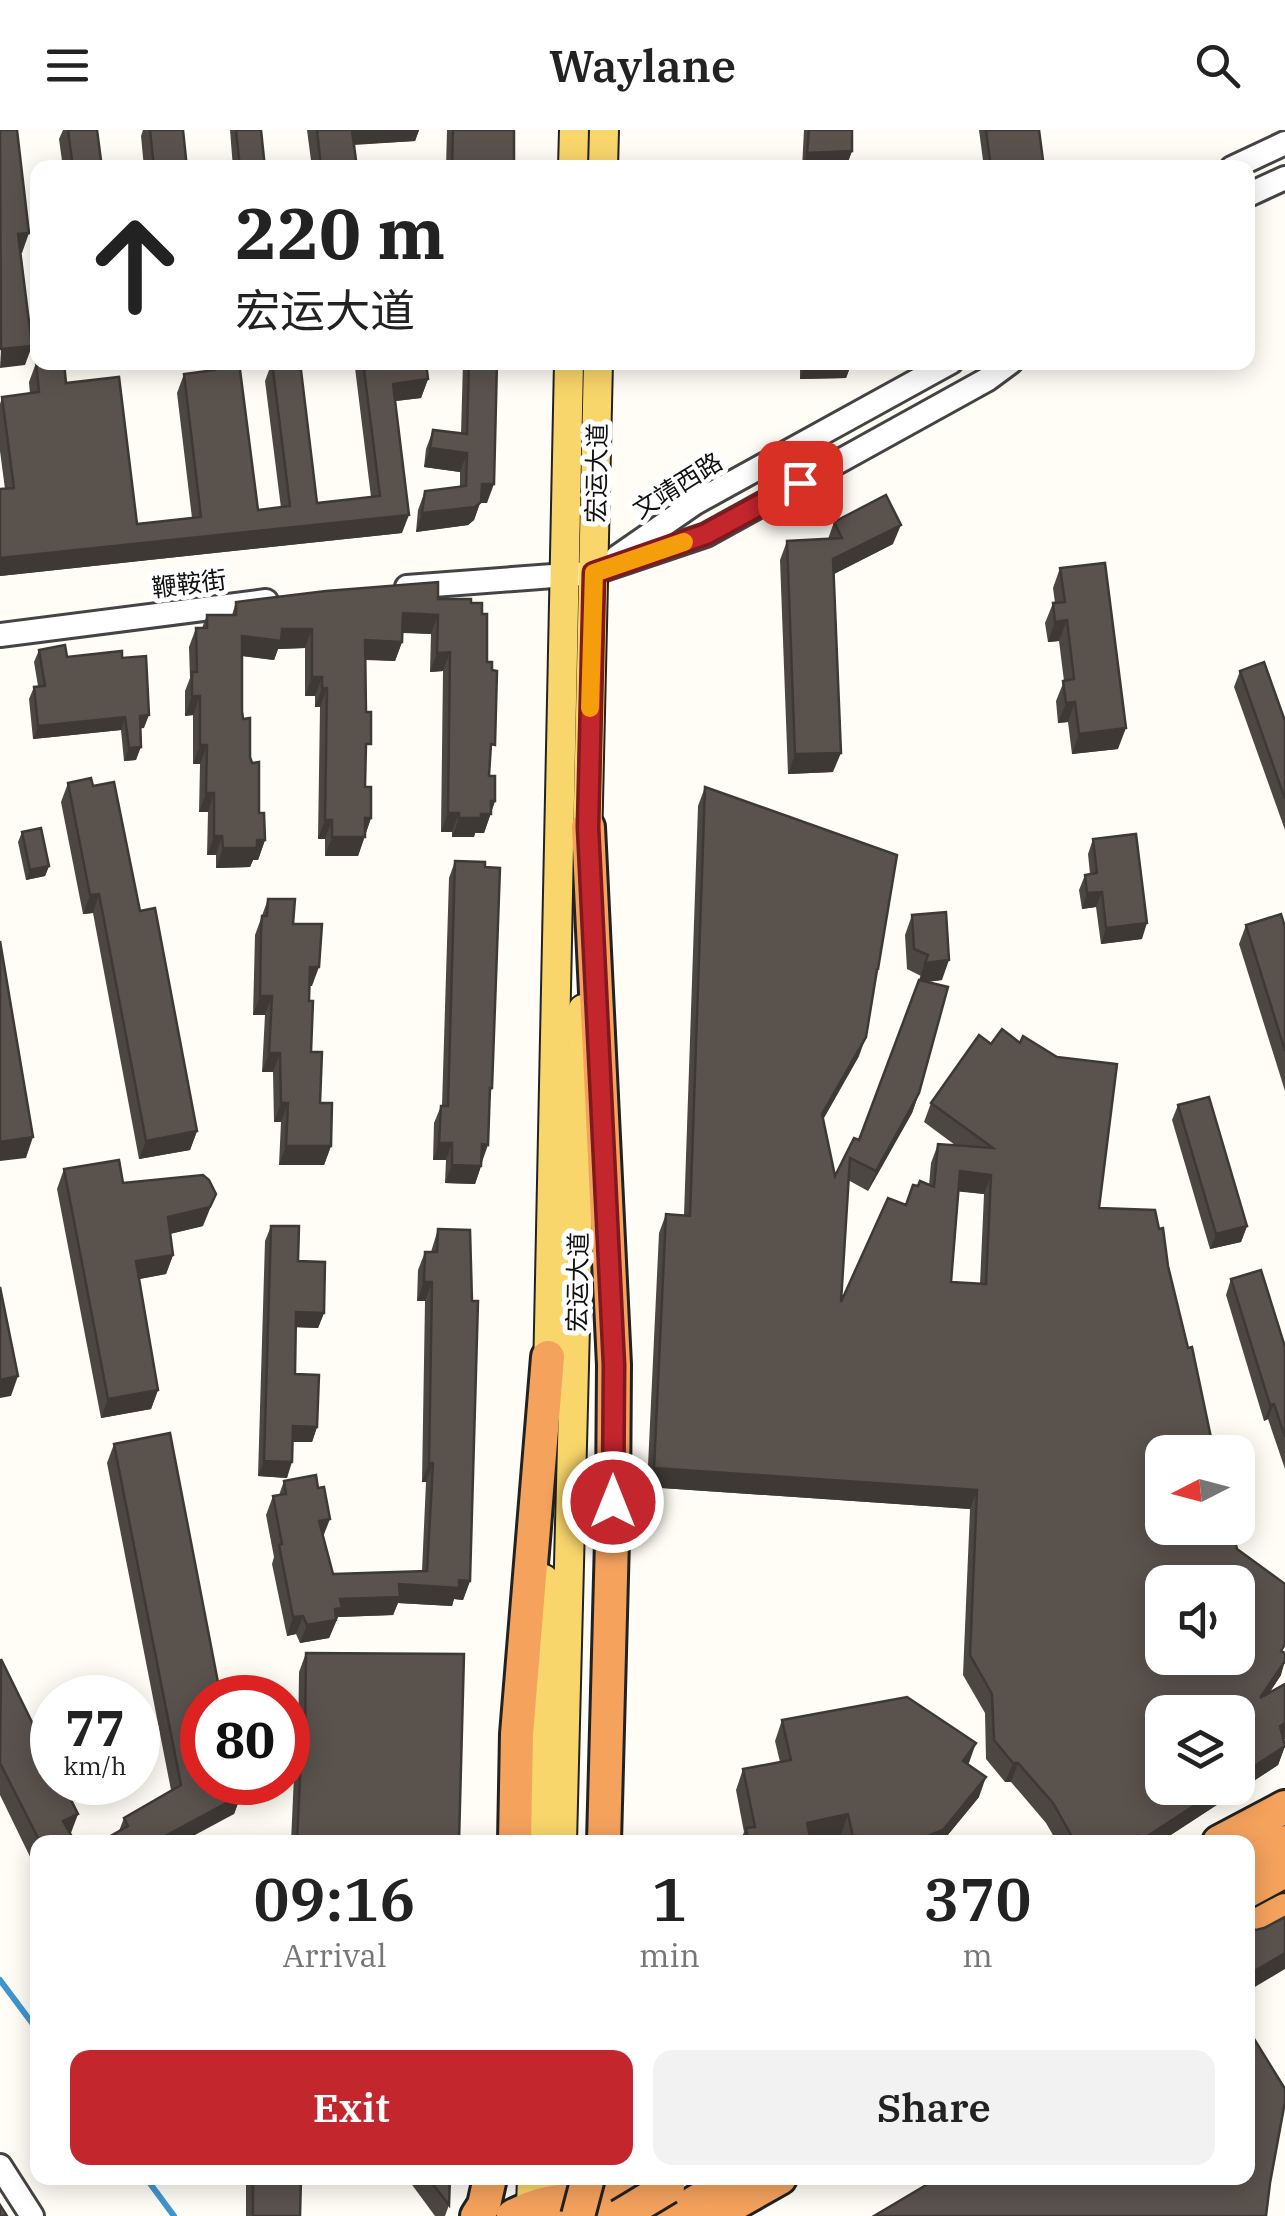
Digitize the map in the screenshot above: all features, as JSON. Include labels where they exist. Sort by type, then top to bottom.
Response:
[{"type":"highway","points":[[588,827],[614,1365],[604,1835]]},
{"type":"highway","points":[[515,1835],[517,1734],[548,1357]]},
{"type":"highway","points":[[1232,1835],[1285,1807]]},
{"type":"highway","points":[[1255,1859],[1285,1842]]},
{"type":"highway","points":[[1255,1886],[1285,1870]]},
{"type":"highway","points":[[1255,1926],[1285,1910]]},
{"type":"highway","points":[[477,2216],[488,2185]]},
{"type":"highway","points":[[568,2200],[614,2185]]},
{"type":"highway","points":[[568,2200],[647,2185]]},
{"type":"highway","points":[[672,2216],[724,2185]]},
{"type":"highway","points":[[713,2216],[768,2185]]},
{"type":"main road","points":[[573,160],[574,130]]},
{"type":"main road","points":[[603,160],[604,130]]},
{"type":"main road","name":"宏运大道","points":[[538,1835],[569,370]]},
{"type":"main road","name":"宏运大道","points":[[562,1835],[598,370]]},
{"type":"street","points":[[1249,160],[1285,143]]},
{"type":"street","points":[[1255,193],[1285,178]]},
{"type":"street","name":"文靖西路","points":[[594,573],[695,503],[936,370]]},
{"type":"street","name":"文靖西路","points":[[564,575],[594,573],[706,534],[1001,370]]},
{"type":"street","points":[[393,588],[564,575]]},
{"type":"street","name":"鞭鞍街","points":[[0,636],[297,597]]},
{"type":"street","points":[[0,2166],[32,2216]]},
{"type":"building","points":[[0,130],[17,130],[29,233],[18,234],[30,346],[1,349]]},
{"type":"building","points":[[68,130],[97,130],[101,160],[72,160]]},
{"type":"building","points":[[150,130],[183,130],[186,160],[153,160]]},
{"type":"building","points":[[236,130],[261,130],[264,160],[239,160]]},
{"type":"building","points":[[317,130],[352,130],[356,160],[320,160]]},
{"type":"building","points":[[453,130],[514,130],[514,160],[452,160]]},
{"type":"building","points":[[809,130],[852,130],[852,151],[807,153]]},
{"type":"building","points":[[986,130],[1039,130],[1043,160],[990,160]]},
{"type":"building","points":[[37,370],[65,370],[66,383],[119,377],[137,524],[201,517],[184,374],[240,370],[258,510],[290,506],[273,370],[301,370],[317,503],[380,496],[364,370],[427,370],[428,379],[393,384],[409,515],[0,558],[0,489],[14,488],[2,397],[39,392]]},
{"type":"building","points":[[469,370],[497,370],[494,484],[482,484],[481,502],[475,507],[422,513],[425,491],[466,486],[467,453],[430,448],[433,430],[467,434]]},
{"type":"building","points":[[886,495],[901,525],[833,559],[841,753],[795,754],[787,541],[842,538],[834,522]]},
{"type":"building","points":[[1105,563],[1126,728],[1079,734],[1075,702],[1066,703],[1063,681],[1074,679],[1067,620],[1055,622],[1053,603],[1065,602],[1060,568]]},
{"type":"building","points":[[438,582],[438,599],[471,599],[471,603],[482,603],[482,614],[487,614],[487,662],[492,662],[492,670],[497,671],[495,745],[491,744],[489,776],[495,776],[491,814],[459,818],[459,813],[448,813],[450,652],[437,653],[438,615],[403,613],[402,642],[365,640],[366,712],[371,712],[371,744],[366,744],[365,787],[371,787],[371,818],[365,818],[365,837],[332,837],[332,820],[325,820],[327,688],[322,688],[322,677],[312,677],[312,629],[282,629],[281,641],[242,636],[242,711],[243,719],[250,718],[252,763],[259,762],[259,813],[264,813],[265,840],[257,840],[257,848],[223,848],[222,836],[214,836],[214,793],[206,793],[207,745],[200,745],[200,696],[192,696],[192,672],[197,672],[196,628],[207,628],[207,615],[236,615],[236,602]]},
{"type":"building","points":[[65,645],[67,657],[122,651],[122,658],[146,656],[149,715],[140,716],[141,747],[129,748],[125,717],[38,726],[34,687],[45,686],[39,650]]},
{"type":"building","points":[[1264,662],[1285,721],[1285,799],[1240,671]]},
{"type":"building","points":[[91,778],[93,786],[114,782],[140,911],[155,908],[197,1131],[146,1141],[99,894],[90,895],[68,783]]},
{"type":"building","points":[[705,787],[897,855],[866,1037],[822,1114],[835,1176],[854,1138],[859,1140],[919,980],[948,987],[919,1093],[876,1171],[850,1158],[841,1302],[888,1198],[906,1205],[913,1185],[918,1186],[920,1181],[934,1187],[938,1144],[993,1148],[931,1103],[979,1035],[991,1044],[1002,1029],[1020,1043],[1023,1036],[1057,1057],[1117,1064],[1099,1208],[1155,1210],[1159,1229],[1163,1228],[1168,1266],[1188,1348],[1192,1347],[1210,1435],[1145,1435],[1145,1545],[1236,1545],[1285,1584],[1285,1644],[1281,1651],[1285,1661],[1260,1698],[1285,1684],[1285,1723],[1280,1726],[1285,1746],[1255,1766],[1255,1695],[1145,1695],[1145,1805],[1195,1805],[1149,1835],[1071,1835],[1053,1803],[994,1740],[992,1694],[970,1655],[977,1490],[654,1468],[666,1214],[690,1216]],"holes":[[[960,1171],[991,1175],[986,1284],[951,1282]]]},
{"type":"building","points":[[41,828],[49,866],[30,870],[22,832]]},
{"type":"building","points":[[1136,834],[1147,923],[1106,928],[1102,892],[1087,893],[1085,875],[1097,873],[1093,839]]},
{"type":"building","points":[[455,861],[485,862],[485,867],[500,868],[492,1088],[488,1145],[482,1144],[481,1166],[452,1165],[452,1143],[439,1143],[441,1106],[448,1106]]},
{"type":"building","points":[[268,899],[295,899],[293,924],[322,924],[319,967],[310,967],[311,1052],[322,1052],[320,1103],[332,1103],[331,1146],[286,1146],[288,1103],[281,1103],[280,1053],[269,1053],[272,996],[260,996],[262,916],[267,916]]},
{"type":"building","points":[[946,912],[949,960],[925,963],[928,955],[914,949],[912,915]]},
{"type":"building","points":[[1281,914],[1285,927],[1285,1051],[1246,925]]},
{"type":"building","points":[[0,941],[33,1137],[0,1142]]},
{"type":"building","points":[[1209,1097],[1247,1226],[1216,1234],[1178,1105]]},
{"type":"building","points":[[119,1160],[123,1183],[203,1175],[216,1194],[210,1207],[168,1217],[173,1255],[136,1261],[158,1390],[108,1399],[64,1169]]},
{"type":"building","points":[[271,1226],[299,1226],[298,1261],[325,1262],[324,1313],[296,1312],[295,1374],[319,1375],[317,1427],[293,1426],[292,1462],[264,1461]]},
{"type":"building","points":[[438,1229],[470,1230],[472,1301],[478,1301],[470,1581],[459,1580],[459,1588],[399,1584],[400,1597],[340,1599],[342,1608],[335,1609],[336,1620],[307,1625],[303,1616],[293,1617],[279,1545],[282,1544],[273,1496],[286,1494],[284,1481],[316,1475],[318,1488],[324,1487],[330,1519],[319,1521],[333,1574],[427,1571],[433,1463],[429,1463],[432,1282],[424,1282],[425,1252],[437,1252]]},
{"type":"building","points":[[1261,1270],[1285,1347],[1285,1437],[1274,1404],[1270,1405],[1231,1279]]},
{"type":"building","points":[[0,1287],[18,1376],[0,1380]]},
{"type":"building","points":[[170,1433],[217,1675],[180,1675],[180,1780],[114,1444]]},
{"type":"building","points":[[306,1653],[464,1654],[459,1835],[297,1835],[299,1805],[310,1805],[310,1675],[306,1675]]},
{"type":"building","points":[[1,1659],[30,1718],[30,1805],[74,1805],[78,1814],[63,1821],[71,1835],[36,1835],[0,1763]]},
{"type":"building","points":[[907,1697],[976,1743],[963,1761],[986,1777],[943,1830],[930,1835],[852,1835],[848,1814],[807,1823],[810,1835],[747,1835],[746,1828],[755,1827],[743,1769],[791,1760],[782,1720]]},
{"type":"building","points":[[180,1786],[180,1805],[222,1805],[167,1835],[112,1835],[128,1826],[124,1818],[146,1805],[160,1805],[160,1797]]},
{"type":"building","points":[[1285,1917],[1285,1953],[1255,1971],[1255,1930]]},
{"type":"building","points":[[1255,2040],[1285,2089],[1266,2216],[874,2216],[926,2185],[1255,2185]]},
{"type":"building","points":[[253,2185],[301,2185],[300,2216],[253,2216]]},
{"type":"building","points":[[433,2185],[450,2185],[449,2205]]},
{"type":"waterway","points":[[0,1980],[30,2020]]},
{"type":"waterway","points":[[151,2185],[174,2216]]},
{"type":"slow traffic","points":[[590,708],[594,573],[684,542]]},
{"type":"route","points":[[613,1502],[614,1365],[588,827],[594,573],[706,534],[800,483]]}]
